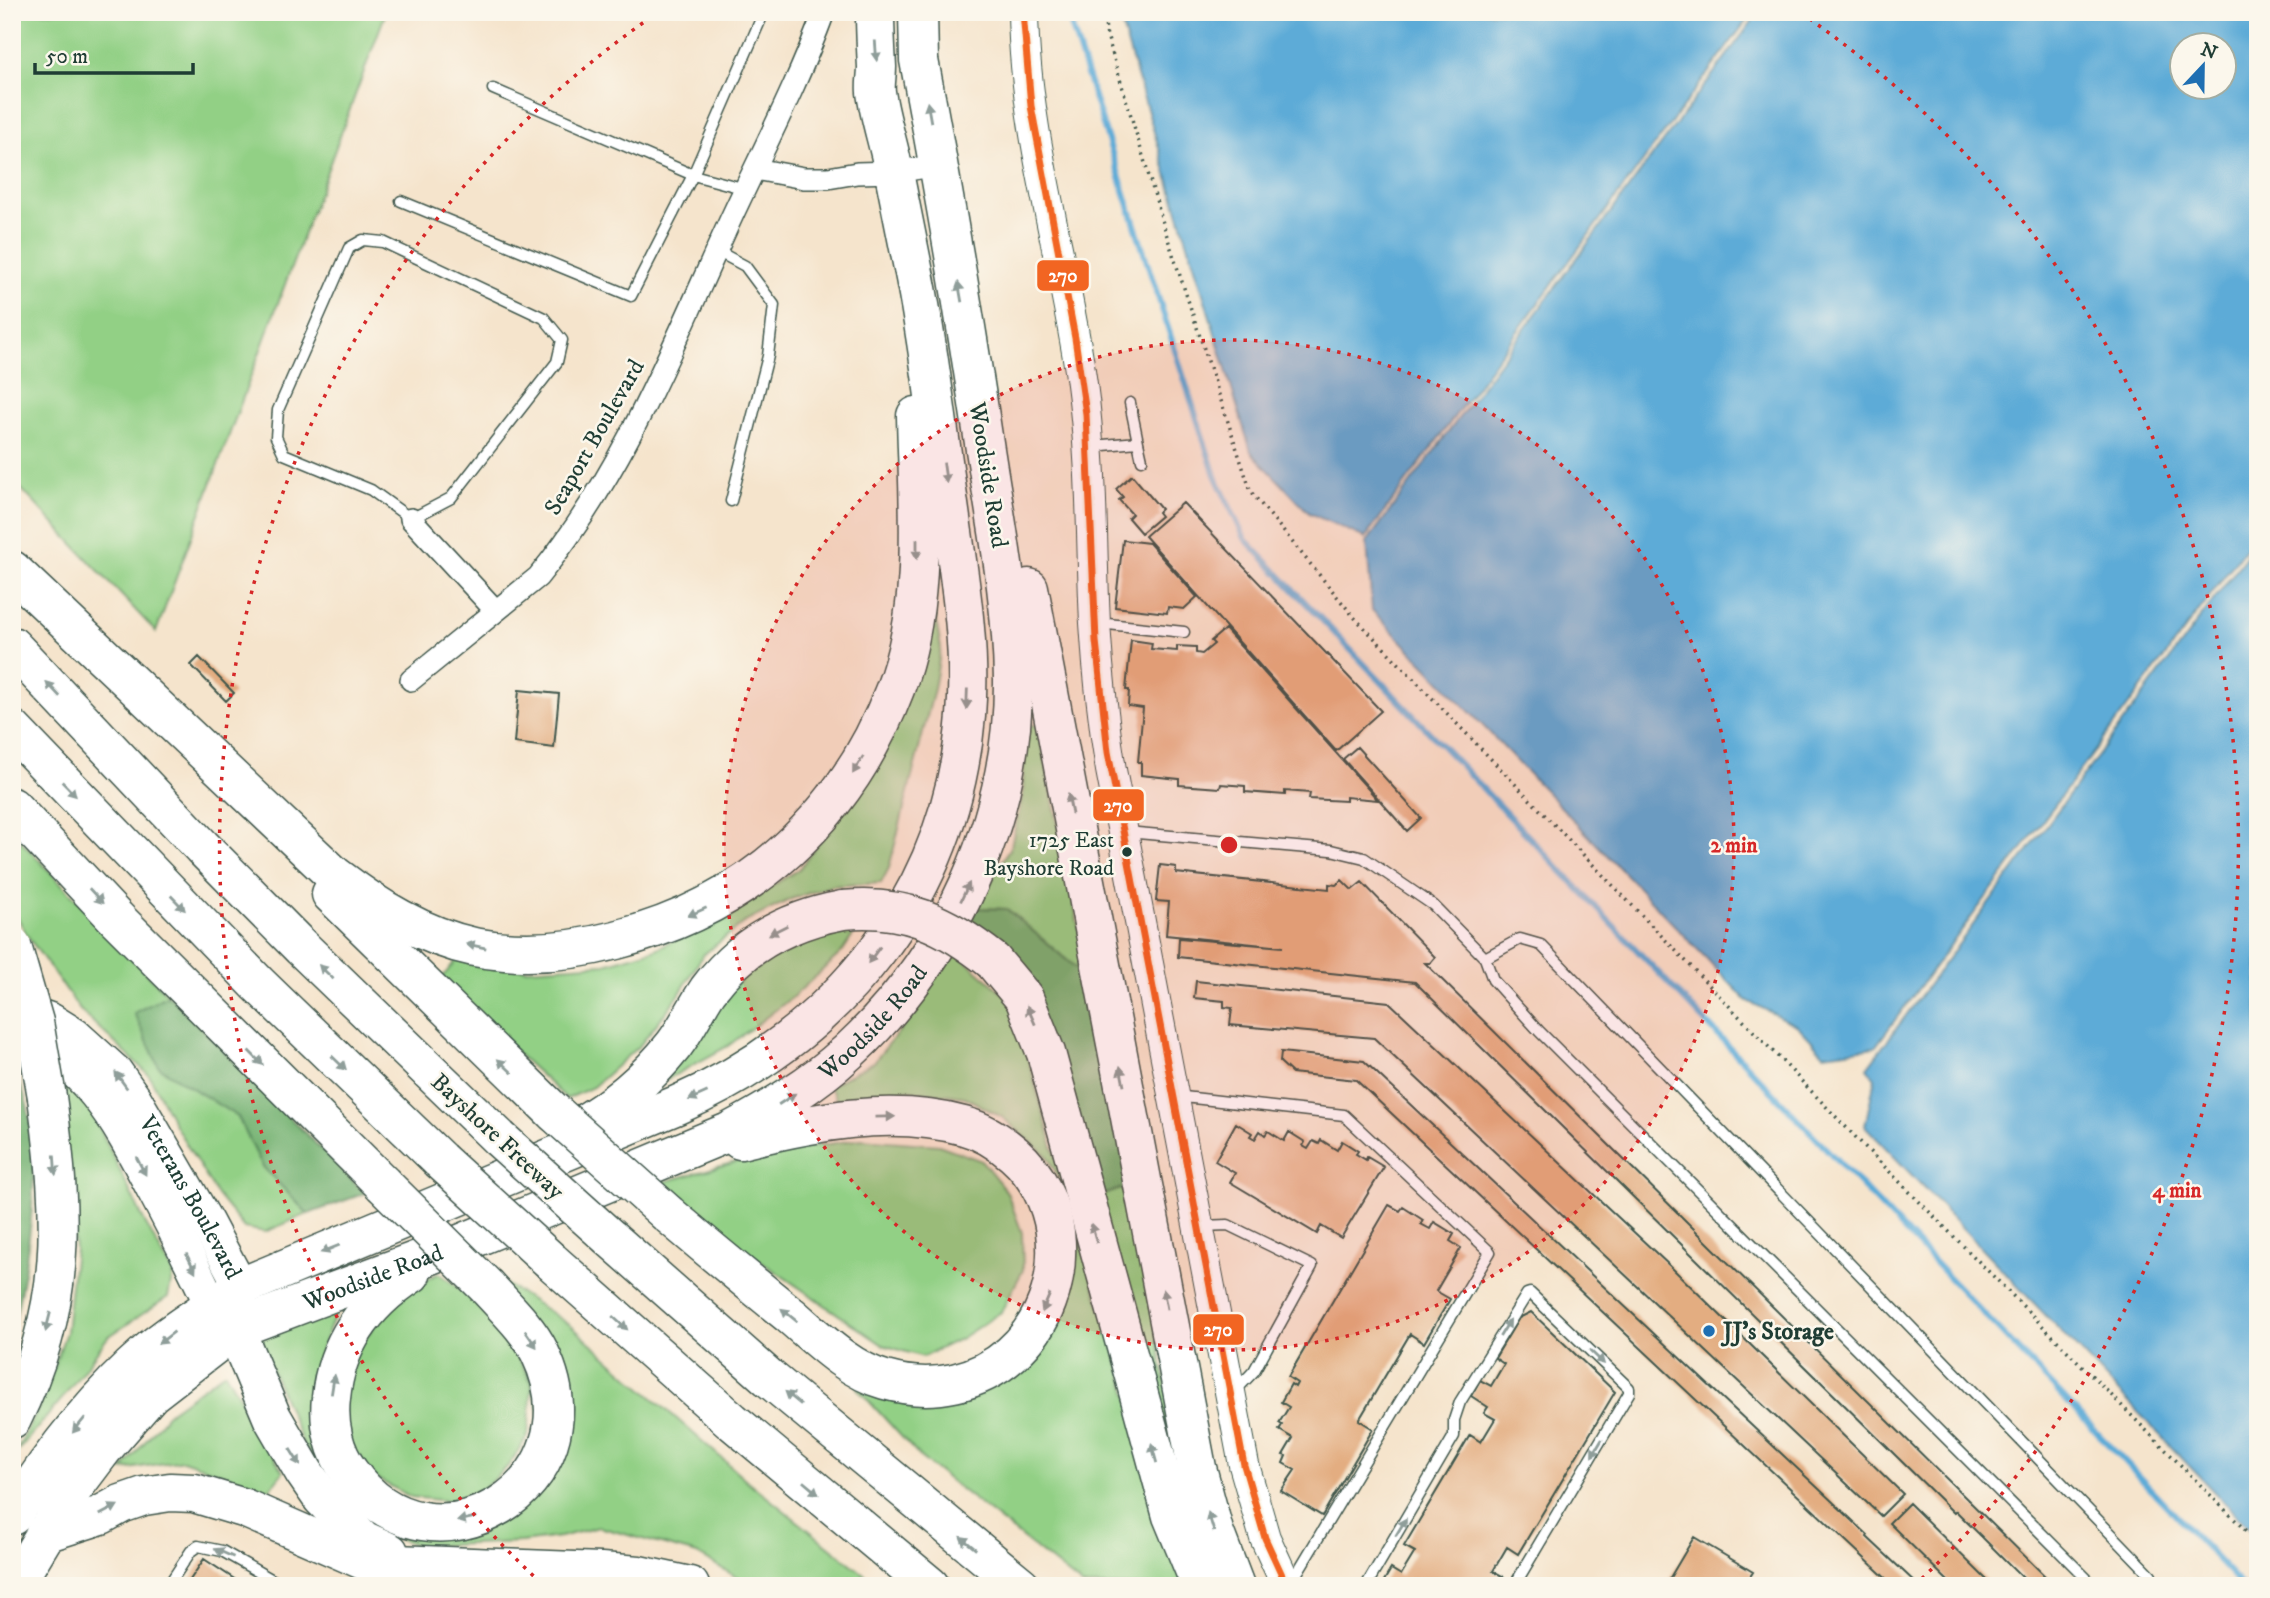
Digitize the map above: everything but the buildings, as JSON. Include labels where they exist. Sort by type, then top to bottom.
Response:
[{"type":"highway","name":"Woodside Road","points":[[14,1586],[29,1525],[103,1449],[229,1307],[393,1223],[698,1096],[765,1058],[816,1019],[860,974],[912,896],[938,839],[948,808],[962,746],[967,683],[964,618],[928,353],[876,90],[875,12]]},
{"type":"highway","name":"Woodside Road","points":[[229,1307],[460,1244],[740,1127],[791,1097],[846,1054],[895,1003],[916,976],[953,918],[985,844],[1001,787],[1012,719],[1013,684],[1010,614],[971,359],[919,60],[918,12]]},
{"type":"highway","points":[[255,808],[334,875],[385,911],[447,939],[503,951],[564,950],[597,945],[667,924],[728,895],[780,857],[813,825],[851,776],[884,716],[906,655],[918,556],[915,342],[907,236]]},
{"type":"highway","points":[[971,359],[1013,496],[1197,1468],[1214,1531],[1235,1586]]},
{"type":"highway","points":[[12,570],[255,808],[437,1000],[555,1113],[668,1214],[836,1353],[882,1379],[910,1386],[934,1387],[958,1383],[982,1374],[1002,1362],[1020,1345],[1035,1326],[1053,1286],[1056,1253],[1053,1219],[1036,1180],[1023,1162],[1007,1148],[990,1136],[967,1126],[934,1119],[900,1117],[833,1121],[739,1140],[638,1171]]},
{"type":"highway","name":"Bayshore Freeway","points":[[12,646],[302,948],[499,1138],[769,1378],[1021,1586]]},
{"type":"highway","points":[[19,736],[267,994],[440,1160],[732,1421],[930,1586]]},
{"type":"highway","points":[[12,807],[185,988],[383,1184],[487,1287],[539,1350],[549,1374],[555,1416],[552,1435],[536,1473],[504,1504],[484,1514],[459,1521],[433,1522],[410,1518],[386,1508],[370,1496],[344,1464],[330,1425],[332,1384],[345,1342],[369,1309],[408,1276],[460,1244]]},
{"type":"highway","points":[[393,1223],[604,1111],[625,1095],[661,1061],[689,1024],[706,993],[735,960],[772,933],[795,922],[843,910],[865,908],[910,914],[955,933],[993,961],[1024,998],[1046,1053],[1172,1516],[1202,1586]]},
{"type":"highway","points":[[12,946],[34,1022],[47,1097],[54,1145],[59,1233],[54,1294],[42,1345],[12,1419]]},
{"type":"highway","points":[[229,1307],[272,1417],[322,1498],[363,1540],[421,1567]]},
{"type":"highway","points":[[29,1525],[101,1515],[144,1496],[170,1492],[194,1493],[244,1508],[370,1563],[601,1572],[670,1580],[690,1586]]},
{"type":"main road","name":"Veterans Boulevard","points":[[12,1006],[51,1020],[75,1035],[116,1072],[135,1099],[206,1221],[229,1307]]},
{"type":"main road","name":"Veterans Boulevard","points":[[12,1034],[38,1044],[58,1056],[96,1092],[229,1307]]},
{"type":"street","name":"Seaport Boulevard","points":[[411,680],[538,577],[621,454],[658,383],[824,12]]},
{"type":"street","points":[[1023,12],[1023,48],[1031,108],[1077,350],[1089,446],[1095,622],[1103,721],[1230,1396],[1253,1502],[1265,1538],[1289,1586]]},
{"type":"street","points":[[755,169],[804,178],[828,178],[939,165]]},
{"type":"street","points":[[411,519],[495,610]]},
{"type":"lane","points":[[401,201],[631,296],[693,175],[764,12]]},
{"type":"lane","points":[[493,89],[693,175],[746,190]]},
{"type":"lane","points":[[363,240],[383,242],[544,318],[562,340],[556,362],[451,498],[411,519],[371,490],[284,454],[276,437],[278,410],[349,248],[363,240]]},
{"type":"lane","points":[[717,251],[745,266],[774,305],[768,356],[731,501]]},
{"type":"lane","points":[[1130,403],[1142,460]]},
{"type":"lane","points":[[1089,446],[1138,442]]},
{"type":"lane","points":[[1095,622],[1184,632]]},
{"type":"lane","points":[[1122,832],[1331,850],[1364,858],[1433,905],[1485,958],[1493,980],[1539,1031],[2094,1586]]},
{"type":"lane","points":[[1485,958],[1520,939],[1541,945],[2151,1575],[2154,1586]]},
{"type":"lane","points":[[1173,1096],[1344,1115],[1490,1252],[1289,1586]]},
{"type":"lane","points":[[1198,1226],[1228,1225],[1312,1266],[1254,1371],[1230,1396]]},
{"type":"lane","points":[[1366,1586],[1454,1436],[1454,1420],[1460,1402],[1530,1293],[1629,1388],[1629,1393],[1514,1586]]},
{"type":"lane","points":[[168,1586],[191,1551],[198,1546],[222,1551],[283,1586]]},
{"type":"path","points":[[1104,12],[1107,32],[1165,230],[1251,492],[1354,617],[1868,1150],[2258,1543]]},
{"type":"green space","points":[[12,12],[386,12],[156,632],[12,479]]},
{"type":"green space","points":[[926,614],[935,615],[941,648],[934,689],[889,868],[881,883],[832,886],[791,899],[745,922],[703,955],[679,995],[641,1044],[593,1087],[567,1099],[439,982],[460,955],[526,969],[605,964],[656,949],[735,909],[799,869],[851,798]]},
{"type":"green space","points":[[1024,725],[1038,725],[1089,979],[1007,909],[976,908],[1011,846],[1023,793]]},
{"type":"green space","points":[[12,832],[168,995],[159,1067],[238,1117],[263,1167],[308,1214],[265,1232],[244,1228],[217,1195],[176,1127],[149,1075],[80,1010],[29,938],[12,908]]},
{"type":"green space","points":[[976,908],[1007,909],[1089,979],[1129,1186],[1097,1197],[1018,966],[971,921]]},
{"type":"green space","points":[[865,917],[842,952],[794,996],[728,1046],[653,1087],[692,1031],[779,940]]},
{"type":"green space","points":[[951,948],[1011,1000],[1065,1189],[1047,1156],[1002,1117],[965,1097],[907,1090],[837,1100],[829,1086],[874,1062],[915,1012]]},
{"type":"green space","points":[[168,995],[365,1193],[308,1214],[263,1167],[238,1117],[159,1067],[134,1013]]},
{"type":"green space","points":[[12,1065],[27,1105],[34,1160],[28,1250],[12,1334]]},
{"type":"green space","points":[[55,1070],[94,1116],[145,1223],[173,1273],[168,1297],[108,1337],[62,1399],[15,1454],[43,1399],[66,1332],[75,1249]]},
{"type":"green space","points":[[861,1139],[939,1145],[982,1161],[1007,1192],[1022,1233],[1023,1270],[1001,1312],[960,1339],[923,1357],[883,1345],[734,1243],[656,1184],[765,1154]]},
{"type":"green space","points":[[1129,1186],[1188,1503],[1097,1197]]},
{"type":"green space","points":[[1071,1212],[1188,1586],[1083,1586],[920,1457],[857,1388],[1007,1376]]},
{"type":"green space","points":[[439,1273],[470,1297],[506,1336],[532,1383],[528,1436],[508,1466],[482,1490],[448,1501],[411,1497],[377,1479],[347,1446],[341,1370],[397,1295]]},
{"type":"green space","points":[[504,1283],[569,1324],[752,1485],[879,1586],[752,1586],[697,1554],[599,1527],[560,1537],[521,1542],[421,1546],[380,1533],[351,1500],[469,1528],[553,1462]]},
{"type":"green space","points":[[341,1301],[315,1367],[308,1401],[314,1442],[351,1499],[304,1446],[259,1340]]},
{"type":"green space","points":[[225,1372],[283,1472],[267,1492],[183,1460],[122,1470],[170,1411]]},
{"type":"water","points":[[1136,12],[1753,12],[1365,538],[1309,513],[1251,452],[1121,23]]},
{"type":"water","points":[[1759,12],[2258,12],[2258,531],[1875,1047],[1824,1054],[1798,1026],[1746,1000],[1372,610],[1367,542]]},
{"type":"water","points":[[2258,540],[2258,1538],[1865,1126],[1875,1078],[1867,1068]]},
{"type":"waterway","points":[[1067,12],[1215,475],[1245,539],[2243,1586]]},
{"type":"transit line","name":"270","points":[[1023,12],[1031,106],[1075,338],[1086,414],[1096,641],[1108,752],[1244,1465],[1265,1538],[1287,1586]]},
{"type":"place","name":"1725 East Bayshore Road","points":[[1127,852]]},
{"type":"place","name":"JJ's Storage","points":[[1709,1331]]}]
